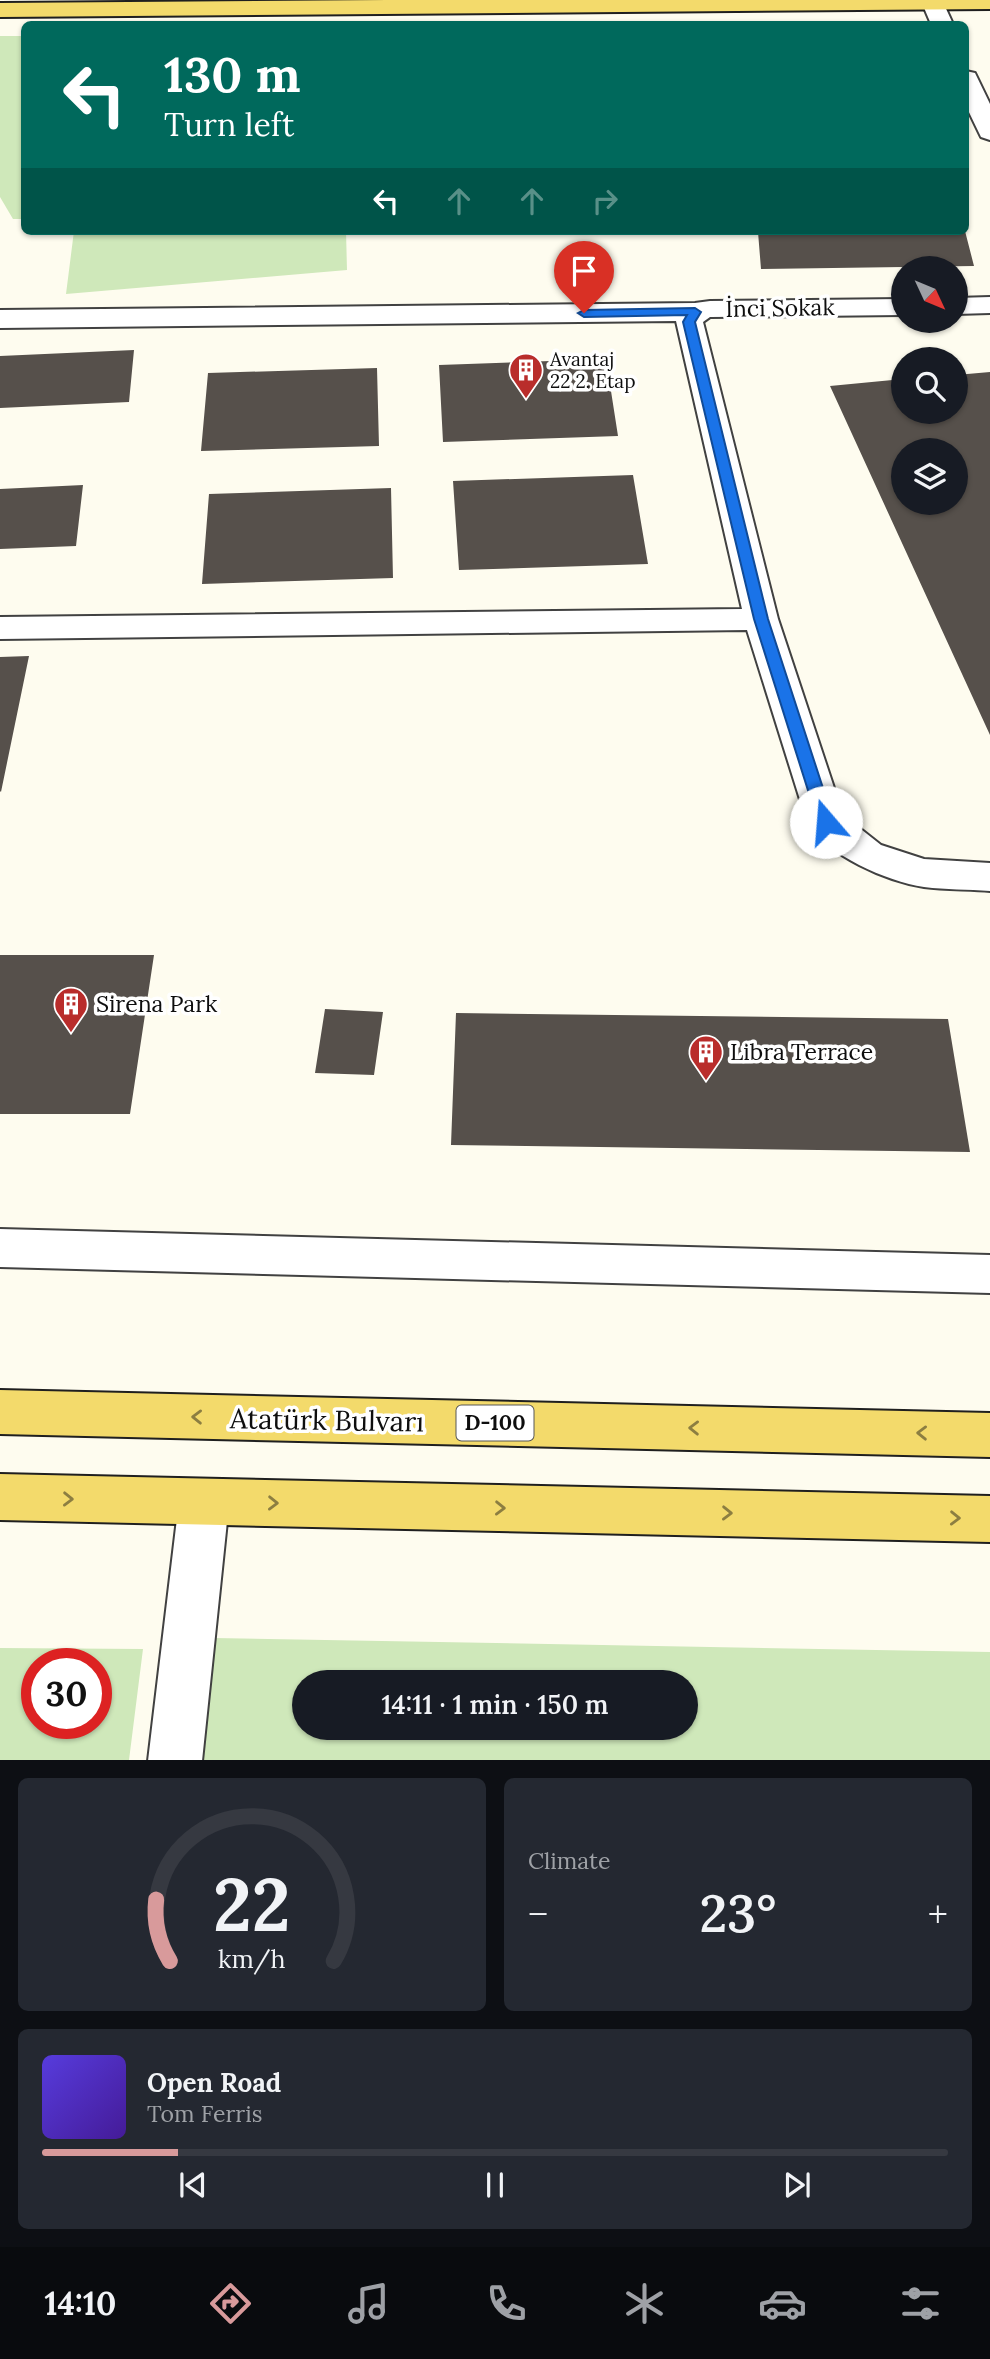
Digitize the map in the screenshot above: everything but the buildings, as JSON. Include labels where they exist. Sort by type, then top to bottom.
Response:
[{"type":"main road","points":[[0,10],[937,14],[990,2]]},
{"type":"main road","name":"Atatürk Bulvarı","points":[[0,1412],[990,1435]]},
{"type":"main road","points":[[0,1497],[990,1519]]},
{"type":"street","points":[[969,85],[990,132]]},
{"type":"street","points":[[968,306],[990,305]]},
{"type":"street","name":"İnci Sokak","points":[[891,307],[695,312],[689,322],[761,619],[826,822],[868,855],[923,873],[990,877]]},
{"type":"street","points":[[0,319],[695,312]]},
{"type":"street","points":[[0,628],[761,619]]},
{"type":"street","points":[[0,1248],[990,1274]]},
{"type":"street","points":[[176,1760],[204,1502]]},
{"type":"green space","points":[[0,36],[21,36],[21,219],[13,219],[0,197]]},
{"type":"green space","points":[[73,235],[346,235],[347,270],[66,294]]},
{"type":"green space","points":[[214,1638],[990,1652],[990,1760],[202,1760]]},
{"type":"green space","points":[[0,1648],[21,1648],[21,1739],[112,1739],[112,1649],[143,1649],[129,1760],[0,1760]]},
{"type":"place","name":"Avantaj 22 2. Etap","points":[[526,400]]},
{"type":"place","name":"Sirena Park","points":[[71,1034]]},
{"type":"place","name":"Libra Terrace","points":[[706,1082]]},
{"type":"route","points":[[584,313],[695,312],[689,322],[761,619],[826,822]]}]
